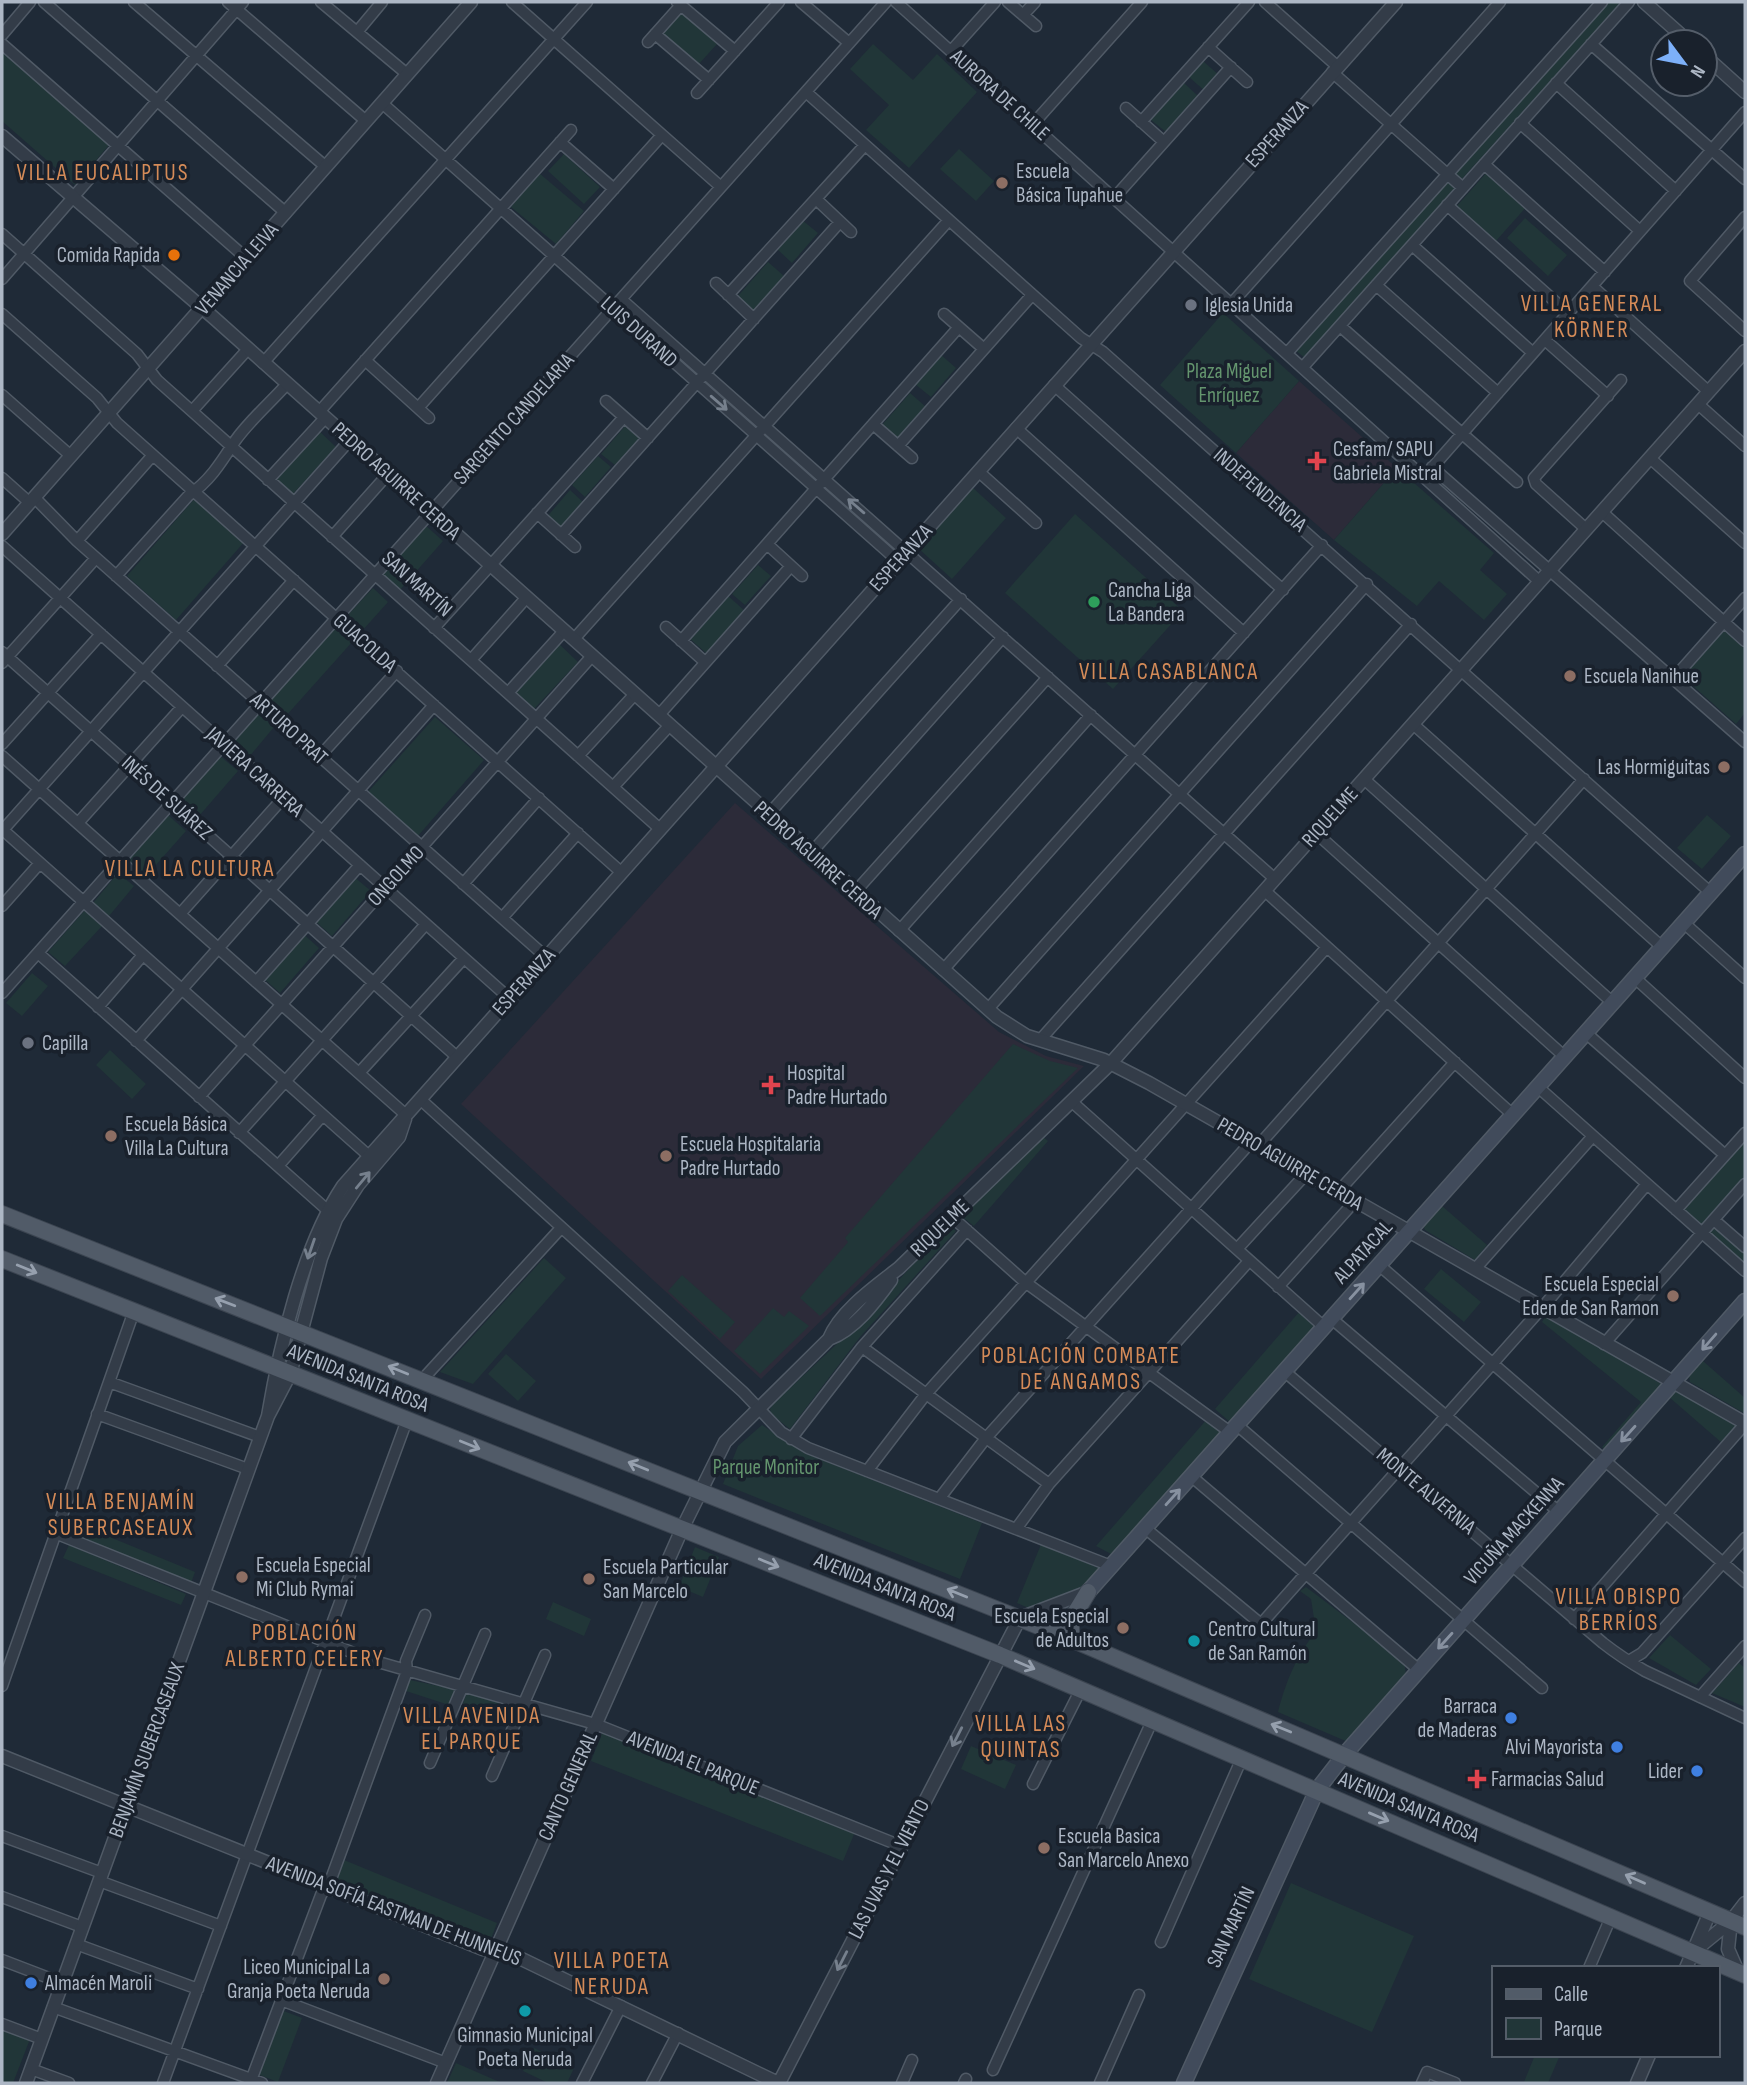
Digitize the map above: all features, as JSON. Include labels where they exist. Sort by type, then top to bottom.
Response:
[{"type":"main road","name":"ALPATACAL","points":[[1088,1592],[1745,854]]},
{"type":"main road","name":"AVENIDA SANTA ROSA","points":[[2,1214],[1020,1618],[1345,1754],[1738,1924]]},
{"type":"main road","name":"AVENIDA SANTA ROSA","points":[[2,1259],[1000,1655],[1611,1917],[1690,1960],[1714,1966]]},
{"type":"main road","name":"VICUÑA MACKENNA","points":[[1317,1790],[1345,1754],[1745,1301]]},
{"type":"main road","points":[[1071,1639],[1070,1620],[1088,1592]]},
{"type":"main road","name":"SAN MARTÍN","points":[[1184,2083],[1317,1790]]},
{"type":"main road","name":"AVENIDA SANTA ROSA","points":[[1719,1967],[1742,1973]]},
{"type":"street","points":[[2,35],[30,2]]},
{"type":"street","points":[[44,2],[286,213]]},
{"type":"street","points":[[134,2],[326,167]]},
{"type":"street","points":[[228,2],[240,6],[366,121]]},
{"type":"street","points":[[321,2],[407,74]]},
{"type":"street","points":[[357,32],[382,2]]},
{"type":"street","name":"VENANCIA LEIVA","points":[[2,534],[471,2]]},
{"type":"street","points":[[512,2],[721,187]]},
{"type":"street","points":[[264,363],[587,2]]},
{"type":"street","points":[[697,93],[779,2]]},
{"type":"street","points":[[801,2],[849,43]]},
{"type":"street","name":"SARGENTO CANDELARIA","points":[[4,987],[38,953],[886,2]]},
{"type":"street","name":"AURORA DE CHILE","points":[[896,2],[1540,582]]},
{"type":"street","points":[[951,51],[995,2]]},
{"type":"street","points":[[1008,2],[1036,26]]},
{"type":"street","points":[[1023,15],[1035,2]]},
{"type":"street","points":[[1033,124],[1142,2]]},
{"type":"street","points":[[1141,122],[1249,2]]},
{"type":"street","points":[[1265,2],[1391,124],[1463,188]]},
{"type":"street","name":"ESPERANZA","points":[[283,1371],[321,1258],[332,1215],[369,1156],[1396,2]]},
{"type":"street","points":[[1232,303],[1500,2]]},
{"type":"street","points":[[1287,353],[1602,2]]},
{"type":"street","points":[[1303,367],[1629,2]]},
{"type":"street","points":[[709,80],[652,38],[679,4],[735,51]]},
{"type":"street","points":[[1654,5],[1676,28]]},
{"type":"street","points":[[2,279],[240,6]]},
{"type":"street","points":[[2,44],[246,258]]},
{"type":"street","points":[[1591,44],[1745,179]]},
{"type":"street","points":[[1208,47],[1247,82]]},
{"type":"street","points":[[1115,197],[1231,67]]},
{"type":"street","points":[[1719,69],[1745,92]]},
{"type":"street","points":[[1556,83],[1676,191]]},
{"type":"street","name":"INDEPENDENCIA","points":[[806,92],[1032,295],[1367,584],[1711,892]]},
{"type":"street","name":"LUIS DURAND","points":[[382,103],[816,489],[902,556]]},
{"type":"street","points":[[1126,108],[1164,142]]},
{"type":"street","points":[[1424,477],[1745,112]]},
{"type":"street","points":[[1520,123],[1640,231]]},
{"type":"street","points":[[268,480],[365,360],[571,130]]},
{"type":"street","points":[[418,408],[662,135]]},
{"type":"street","name":"PEDRO AGUIRRE CERDA","points":[[2,136],[264,363],[943,970],[1016,1030],[1111,1063],[1745,1423]]},
{"type":"street","points":[[560,142],[614,189]]},
{"type":"street","points":[[729,295],[865,145]]},
{"type":"street","points":[[1484,164],[1605,272]]},
{"type":"street","points":[[816,199],[851,232]]},
{"type":"street","points":[[1447,205],[1568,313]]},
{"type":"street","points":[[1745,217],[1690,281],[1745,331]]},
{"type":"street","points":[[508,693],[569,635],[765,426],[948,220]]},
{"type":"street","points":[[561,535],[840,222]]},
{"type":"street","name":"SAN MARTÍN","points":[[2,234],[137,354],[149,370],[232,448],[660,829]]},
{"type":"street","points":[[1412,245],[1533,353]]},
{"type":"street","points":[[716,283],[754,318]]},
{"type":"street","points":[[1376,285],[1497,393]]},
{"type":"street","points":[[1592,286],[1709,392]]},
{"type":"street","points":[[898,446],[1032,295]]},
{"type":"street","name":"LUIS DURAND","points":[[621,299],[825,479],[902,556]]},
{"type":"street","name":"GUACOLDA","points":[[2,314],[97,398],[108,414],[153,455],[621,872]]},
{"type":"street","points":[[944,314],[984,349]]},
{"type":"street","points":[[1339,326],[1517,482]]},
{"type":"street","points":[[681,641],[959,327]]},
{"type":"street","points":[[1545,340],[1608,396]]},
{"type":"street","points":[[192,411],[248,349]]},
{"type":"street","name":"RIQUELME","points":[[702,1491],[725,1442],[829,1339],[840,1321],[899,1268],[1111,1063],[1745,351]]},
{"type":"street","points":[[365,360],[429,418]]},
{"type":"street","points":[[1586,529],[1534,480],[1621,380]]},
{"type":"street","points":[[116,576],[287,384]]},
{"type":"street","points":[[1054,385],[1283,590]]},
{"type":"street","points":[[2,395],[71,456]]},
{"type":"street","points":[[606,401],[648,438]]},
{"type":"street","points":[[1698,404],[1745,446]]},
{"type":"street","points":[[434,628],[624,417]]},
{"type":"street","points":[[873,424],[912,458]]},
{"type":"street","points":[[1016,428],[1244,633]]},
{"type":"street","points":[[350,440],[2,830],[369,1156]]},
{"type":"street","points":[[77,541],[153,455]]},
{"type":"street","points":[[1650,458],[1745,543]]},
{"type":"street","points":[[1432,467],[1745,742]]},
{"type":"street","points":[[978,471],[1036,523]]},
{"type":"street","points":[[332,537],[388,474]]},
{"type":"street","name":"ARTURO PRAT","points":[[2,478],[32,500],[546,957]]},
{"type":"street","points":[[1602,512],[1745,641]]},
{"type":"street","points":[[537,513],[575,547]]},
{"type":"street","points":[[767,544],[802,576]]},
{"type":"street","points":[[943,970],[1322,545]]},
{"type":"street","name":"JAVIERA CARRERA","points":[[2,546],[509,998]]},
{"type":"street","points":[[902,556],[961,600],[1275,879]]},
{"type":"street","points":[[4,657],[96,558]]},
{"type":"street","points":[[659,715],[790,566]]},
{"type":"street","points":[[217,666],[294,580]]},
{"type":"street","points":[[988,1009],[1367,584]]},
{"type":"street","points":[[471,660],[527,597]]},
{"type":"street","points":[[1674,678],[1745,598]]},
{"type":"street","points":[[768,815],[961,600]]},
{"type":"street","points":[[1040,1040],[1411,624]]},
{"type":"street","points":[[666,627],[705,662]]},
{"type":"street","points":[[2,744],[100,634]]},
{"type":"street","points":[[811,853],[1003,637]]},
{"type":"street","name":"ONGOLMO","points":[[199,1097],[592,656]]},
{"type":"street","name":"INÉS DE SUÁREZ","points":[[4,657],[48,693],[457,1057]]},
{"type":"street","points":[[320,756],[397,671]]},
{"type":"street","points":[[855,892],[1048,677]]},
{"type":"street","points":[[578,756],[635,694]]},
{"type":"street","points":[[136,1041],[434,705]]},
{"type":"street","points":[[78,823],[182,707]]},
{"type":"street","points":[[899,931],[1091,715]]},
{"type":"street","points":[[1413,724],[1662,947]]},
{"type":"street","points":[[613,788],[670,725]]},
{"type":"street","points":[[2,756],[406,1115]]},
{"type":"street","points":[[1364,779],[1613,1003]]},
{"type":"street","points":[[939,1499],[986,1438],[1085,1327],[1191,1209],[1387,1001],[1584,779]]},
{"type":"street","points":[[180,914],[284,797]]},
{"type":"street","points":[[463,884],[538,798]]},
{"type":"street","points":[[502,918],[578,833]]},
{"type":"street","points":[[1316,833],[1565,1057]]},
{"type":"street","points":[[2,906],[40,863]]},
{"type":"street","points":[[256,982],[360,865]]},
{"type":"street","points":[[1265,891],[1513,1115]]},
{"type":"street","points":[[1684,923],[1744,974]]},
{"type":"street","points":[[239,1132],[426,924]]},
{"type":"street","points":[[867,1471],[926,1394],[1327,947]]},
{"type":"street","points":[[38,953],[332,1215]]},
{"type":"street","points":[[98,1007],[143,955]]},
{"type":"street","points":[[359,1073],[464,958]]},
{"type":"street","points":[[1635,978],[1745,1078]]},
{"type":"street","points":[[1586,1033],[1725,1155]]},
{"type":"street","points":[[1338,1192],[1455,1062]]},
{"type":"street","points":[[1538,1087],[1745,1271]]},
{"type":"street","points":[[420,1099],[791,1439],[1111,1566]]},
{"type":"street","points":[[1071,1101],[1278,1287],[1446,1416],[1559,1512]]},
{"type":"street","points":[[278,1166],[323,1115]]},
{"type":"street","name":"ESPERANZA","points":[[332,1215],[399,1137],[406,1115]]},
{"type":"street","points":[[1676,1210],[1745,1133]]},
{"type":"street","points":[[1475,1269],[1593,1136]]},
{"type":"street","points":[[1237,1249],[1306,1174]]},
{"type":"street","points":[[1145,1528],[1261,1624],[1542,1308],[1647,1184]]},
{"type":"street","points":[[1604,1344],[1745,1184]]},
{"type":"street","points":[[1278,1287],[1355,1201]]},
{"type":"street","points":[[952,1217],[1026,1282],[1085,1327],[1149,1373],[1234,1428],[1352,1522],[1542,1688]]},
{"type":"street","points":[[1714,1220],[1745,1247]]},
{"type":"street","points":[[422,1380],[561,1228]]},
{"type":"street","name":"RIQUELME","points":[[791,1439],[862,1347],[967,1230]]},
{"type":"street","points":[[1016,1529],[1049,1484],[1249,1261]]},
{"type":"street","points":[[1379,1265],[1745,1582]]},
{"type":"street","points":[[2,1686],[134,1311]]},
{"type":"street","points":[[862,1347],[1049,1484]]},
{"type":"street","name":"BENJAMÍN SUBERCASEAUX","points":[[26,2083],[283,1371]]},
{"type":"street","name":"MONTE ALVERNIA","points":[[1284,1371],[1618,1654],[1632,1659],[1645,1671],[1745,1718]]},
{"type":"street","points":[[109,1382],[260,1437]]},
{"type":"street","points":[[97,1414],[248,1469]]},
{"type":"street","points":[[163,2083],[407,1420]]},
{"type":"street","points":[[1574,1619],[1745,1423]]},
{"type":"street","points":[[1191,1476],[1419,1670]]},
{"type":"street","name":"CANTO GENERAL","points":[[437,2083],[682,1529],[702,1491]]},
{"type":"street","name":"AVENIDA EL PARQUE","points":[[55,1532],[325,1642],[407,1671],[595,1724],[901,1846]]},
{"type":"street","points":[[1632,1659],[1642,1653],[1745,1538]]},
{"type":"street","name":"ALPATACAL","points":[[1020,1618],[1088,1592]]},
{"type":"street","points":[[53,2007],[254,2082],[281,2000],[407,1671],[406,1661],[425,1615]]},
{"type":"street","points":[[1000,1655],[1020,1618]]},
{"type":"street","points":[[430,1763],[485,1634]]},
{"type":"street","points":[[1700,1697],[1745,1646]]},
{"type":"street","points":[[492,1776],[545,1655]]},
{"type":"street","name":"LAS UVAS Y EL VIENTO","points":[[779,2083],[1000,1655]]},
{"type":"street","points":[[1033,1784],[1081,1689]]},
{"type":"street","points":[[993,2070],[1153,1719]]},
{"type":"street","name":"AVENIDA SOFÍA EASTMAN DE HUNNEUS","points":[[2,1756],[483,1949],[507,1952],[779,2083]]},
{"type":"street","points":[[1161,1942],[1242,1758]]},
{"type":"street","points":[[2,1836],[221,1926]]},
{"type":"street","points":[[2,1897],[82,1927]]},
{"type":"street","points":[[1742,1973],[1728,1949],[1727,1937],[1738,1924],[1745,1903]]},
{"type":"street","points":[[1690,1960],[1710,1912]]},
{"type":"street","points":[[1590,1966],[1611,1917]]},
{"type":"street","points":[[1690,1960],[1738,1924]]},
{"type":"street","points":[[76,1944],[198,1989]]},
{"type":"street","points":[[2,1961],[62,1983]]},
{"type":"street","points":[[1100,2083],[1139,1995]]},
{"type":"street","points":[[281,2000],[446,2063]]},
{"type":"street","points":[[582,2083],[621,2006]]},
{"type":"street","points":[[2,2024],[42,2039]]},
{"type":"street","points":[[652,2083],[678,2034]]},
{"type":"street","points":[[1637,2083],[1648,2057]]},
{"type":"street","points":[[902,2083],[912,2060]]},
{"type":"street","points":[[31,2069],[69,2083]]},
{"type":"street","points":[[1423,2083],[1427,2072],[1455,2083]]},
{"type":"shaded area","name":"Cesfam/ SAPU Gabriela Mistral","points":[[1299,381],[1397,468],[1334,540],[1236,453]]},
{"type":"shaded area","name":"Hospital Padre Hurtado","points":[[735,803],[999,1032],[1046,1056],[1084,1066],[761,1379],[461,1104]]},
{"type":"green space","points":[[1607,2],[1621,2],[1461,180],[1454,173]]},
{"type":"green space","points":[[681,12],[717,44],[698,65],[663,33]]},
{"type":"green space","points":[[873,44],[913,80],[937,54],[977,92],[909,168],[866,130],[889,105],[850,69]]},
{"type":"green space","points":[[3,50],[109,145],[75,185],[2,121]]},
{"type":"green space","points":[[1203,61],[1220,76],[1206,92],[1189,77]]},
{"type":"green space","points":[[1184,83],[1198,96],[1166,132],[1151,120]]},
{"type":"green space","points":[[959,149],[994,181],[976,201],[940,169]]},
{"type":"green space","points":[[564,154],[600,187],[584,204],[548,171]]},
{"type":"green space","points":[[1488,171],[1527,206],[1495,242],[1456,207]]},
{"type":"green space","points":[[539,173],[584,211],[556,244],[511,207]]},
{"type":"green space","points":[[1446,179],[1456,188],[1305,358],[1295,350]]},
{"type":"green space","points":[[1525,218],[1567,255],[1548,276],[1507,238]]},
{"type":"green space","points":[[802,220],[818,233],[792,263],[777,249]]},
{"type":"green space","points":[[768,262],[784,276],[753,311],[737,297]]},
{"type":"green space","name":"Plaza Miguel Enríquez","points":[[1223,313],[1299,381],[1236,453],[1160,385]]},
{"type":"green space","points":[[940,354],[956,368],[931,397],[915,384]]},
{"type":"green space","points":[[910,393],[926,407],[898,438],[882,425]]},
{"type":"green space","points":[[626,425],[640,437],[615,465],[601,454]]},
{"type":"green space","points":[[318,430],[336,447],[291,496],[273,479]]},
{"type":"green space","points":[[598,456],[611,467],[585,497],[572,485]]},
{"type":"green space","points":[[1397,468],[1494,553],[1480,570],[1507,594],[1484,620],[1439,581],[1417,606],[1334,540]]},
{"type":"green space","points":[[972,487],[1006,518],[952,579],[918,548]]},
{"type":"green space","points":[[570,490],[583,502],[558,530],[545,519]]},
{"type":"green space","points":[[196,497],[245,541],[176,620],[127,576]]},
{"type":"green space","name":"Cancha Liga La Bandera","points":[[1075,514],[1183,611],[1113,689],[1005,593]]},
{"type":"green space","points":[[425,525],[443,541],[399,591],[381,574]]},
{"type":"green space","points":[[758,565],[771,576],[745,605],[732,594]]},
{"type":"green space","points":[[373,588],[388,602],[362,631],[346,617]]},
{"type":"green space","points":[[726,594],[746,612],[706,653],[689,638]]},
{"type":"green space","points":[[337,626],[353,641],[285,717],[269,702]]},
{"type":"green space","points":[[1724,630],[1745,649],[1745,713],[1736,724],[1683,677]]},
{"type":"green space","points":[[558,643],[578,662],[533,710],[513,692]]},
{"type":"green space","points":[[258,713],[274,727],[249,757],[233,743]]},
{"type":"green space","points":[[435,717],[484,760],[417,837],[367,793]]},
{"type":"green space","points":[[220,756],[238,771],[199,816],[181,800]]},
{"type":"green space","points":[[168,815],[186,831],[147,875],[129,860]]},
{"type":"green space","points":[[1707,815],[1731,836],[1702,869],[1677,848]]},
{"type":"green space","points":[[118,873],[134,886],[109,916],[93,903]]},
{"type":"green space","points":[[353,876],[371,891],[332,936],[314,920]]},
{"type":"green space","points":[[85,910],[103,925],[65,966],[48,952]]},
{"type":"green space","points":[[301,932],[319,948],[280,993],[262,977]]},
{"type":"green space","points":[[32,973],[48,986],[22,1016],[6,1003]]},
{"type":"green space","points":[[1013,1044],[1050,1061],[1078,1068],[820,1316],[800,1298],[848,1242],[845,1238]]},
{"type":"green space","points":[[110,1050],[146,1084],[132,1099],[96,1065]]},
{"type":"green space","points":[[1043,1137],[1048,1141],[974,1226],[960,1215]]},
{"type":"green space","points":[[1745,1139],[1745,1177],[1703,1225],[1683,1208]]},
{"type":"green space","points":[[1442,1206],[1487,1245],[1475,1260],[1425,1230],[1423,1224]]},
{"type":"green space","points":[[1714,1224],[1745,1252],[1745,1266],[1706,1232]]},
{"type":"green space","points":[[949,1226],[956,1231],[860,1337],[790,1429],[772,1415],[770,1409],[774,1403],[855,1327]]},
{"type":"green space","points":[[544,1258],[566,1278],[473,1384],[440,1372]]},
{"type":"green space","points":[[1441,1269],[1481,1302],[1464,1322],[1424,1289]]},
{"type":"green space","points":[[682,1275],[735,1322],[720,1339],[668,1291]]},
{"type":"green space","points":[[773,1308],[784,1317],[789,1311],[809,1326],[760,1374],[734,1351]]},
{"type":"green space","points":[[1300,1311],[1316,1325],[1231,1423],[1215,1409]]},
{"type":"green space","points":[[1546,1316],[1665,1386],[1606,1450],[1602,1447],[1641,1402],[1542,1322]]},
{"type":"green space","points":[[506,1354],[536,1381],[518,1401],[488,1374]]},
{"type":"green space","points":[[1703,1361],[1745,1398],[1744,1413],[1690,1382],[1689,1375]]},
{"type":"green space","points":[[1675,1391],[1738,1425],[1722,1443],[1669,1397]]},
{"type":"green space","points":[[1208,1418],[1224,1428],[1113,1555],[1096,1546]]},
{"type":"green space","name":"Parque Monitor","points":[[762,1425],[804,1453],[982,1523],[960,1579],[723,1484],[738,1446]]},
{"type":"green space","points":[[78,1524],[195,1572],[190,1586],[73,1536]]},
{"type":"green space","points":[[1042,1542],[1100,1569],[1082,1589],[1031,1609],[1017,1603]]},
{"type":"green space","points":[[69,1545],[186,1594],[181,1605],[63,1558]]},
{"type":"green space","points":[[695,1547],[719,1557],[703,1597],[679,1587]]},
{"type":"green space","points":[[1306,1587],[1404,1661],[1406,1675],[1348,1742],[1278,1712],[1292,1670],[1316,1631],[1311,1599],[1300,1591]]},
{"type":"green space","points":[[553,1602],[591,1619],[584,1636],[546,1619]]},
{"type":"green space","points":[[1670,1635],[1711,1669],[1696,1685],[1649,1658]]},
{"type":"green space","points":[[1739,1663],[1745,1668],[1745,1707],[1712,1693]]},
{"type":"green space","points":[[410,1680],[458,1690],[452,1706],[406,1691]]},
{"type":"green space","points":[[467,1692],[518,1706],[509,1727],[461,1709]]},
{"type":"green space","points":[[603,1731],[855,1832],[843,1861],[591,1761]]},
{"type":"green space","points":[[971,1746],[1016,1765],[1005,1789],[961,1769]]},
{"type":"green space","points":[[344,1860],[497,1923],[489,1944],[335,1881]]},
{"type":"green space","points":[[1291,1883],[1414,1936],[1372,2032],[1249,1979]]},
{"type":"green space","points":[[281,2010],[302,2018],[278,2082],[257,2074]]},
{"type":"green space","points":[[2,2029],[30,2039],[13,2083],[2,2083]]},
{"type":"green space","points":[[534,2048],[574,2068],[567,2083],[548,2083],[523,2071]]},
{"type":"green space","points":[[1534,2057],[1559,2057],[1548,2083],[1524,2082]]},
{"type":"green space","points":[[456,2063],[502,2083],[447,2083]]},
{"type":"place","name":"Escuela Básica Tupahue","points":[[1002,183]]},
{"type":"place","name":"Comida Rapida","points":[[174,255]]},
{"type":"place","name":"Iglesia Unida","points":[[1191,305]]},
{"type":"place","name":"Cesfam/ SAPU Gabriela Mistral","points":[[1317,461]]},
{"type":"place","name":"Cancha Liga La Bandera","points":[[1094,602]]},
{"type":"place","name":"Escuela Nanihue","points":[[1570,676]]},
{"type":"place","name":"Las Hormiguitas","points":[[1724,767]]},
{"type":"place","name":"Capilla","points":[[28,1043]]},
{"type":"place","name":"Hospital Padre Hurtado","points":[[771,1085]]},
{"type":"place","name":"Escuela Básica Villa La Cultura","points":[[111,1136]]},
{"type":"place","name":"Escuela Hospitalaria Padre Hurtado","points":[[666,1156]]},
{"type":"place","name":"Escuela Especial Eden de San Ramon","points":[[1673,1296]]},
{"type":"place","name":"Escuela Especial Mi Club Rymai","points":[[242,1577]]},
{"type":"place","name":"Escuela Particular San Marcelo","points":[[589,1579]]},
{"type":"place","name":"Escuela Especial de Adultos","points":[[1123,1628]]},
{"type":"place","name":"Centro Cultural de San Ramón","points":[[1194,1641]]},
{"type":"place","name":"Barraca de Maderas","points":[[1511,1718]]},
{"type":"place","name":"Alvi Mayorista","points":[[1617,1747]]},
{"type":"place","name":"Lider","points":[[1697,1771]]},
{"type":"place","name":"Farmacias Salud","points":[[1477,1779]]},
{"type":"place","name":"Escuela Basica San Marcelo Anexo","points":[[1044,1848]]},
{"type":"place","name":"Liceo Municipal La Granja Poeta Neruda","points":[[384,1979]]},
{"type":"place","name":"Almacén Maroli","points":[[31,1983]]},
{"type":"place","name":"Gimnasio Municipal Poeta Neruda","points":[[525,2011]]},
{"type":"district","name":"VILLA EUCALIPTUS","points":[[103,173]]},
{"type":"district","name":"VILLA GENERAL KÖRNER","points":[[1592,317]]},
{"type":"district","name":"VILLA CASABLANCA","points":[[1169,672]]},
{"type":"district","name":"VILLA LA CULTURA","points":[[190,869]]},
{"type":"district","name":"POBLACIÓN COMBATE DE ANGAMOS","points":[[1081,1369]]},
{"type":"district","name":"VILLA BENJAMÍN SUBERCASEAUX","points":[[121,1515]]},
{"type":"district","name":"VILLA OBISPO BERRÍOS","points":[[1619,1610]]},
{"type":"district","name":"POBLACIÓN ALBERTO CELERY","points":[[305,1646]]},
{"type":"district","name":"VILLA AVENIDA EL PARQUE","points":[[472,1729]]},
{"type":"district","name":"VILLA LAS QUINTAS","points":[[1021,1737]]},
{"type":"district","name":"VILLA POETA NERUDA","points":[[612,1974]]}]
